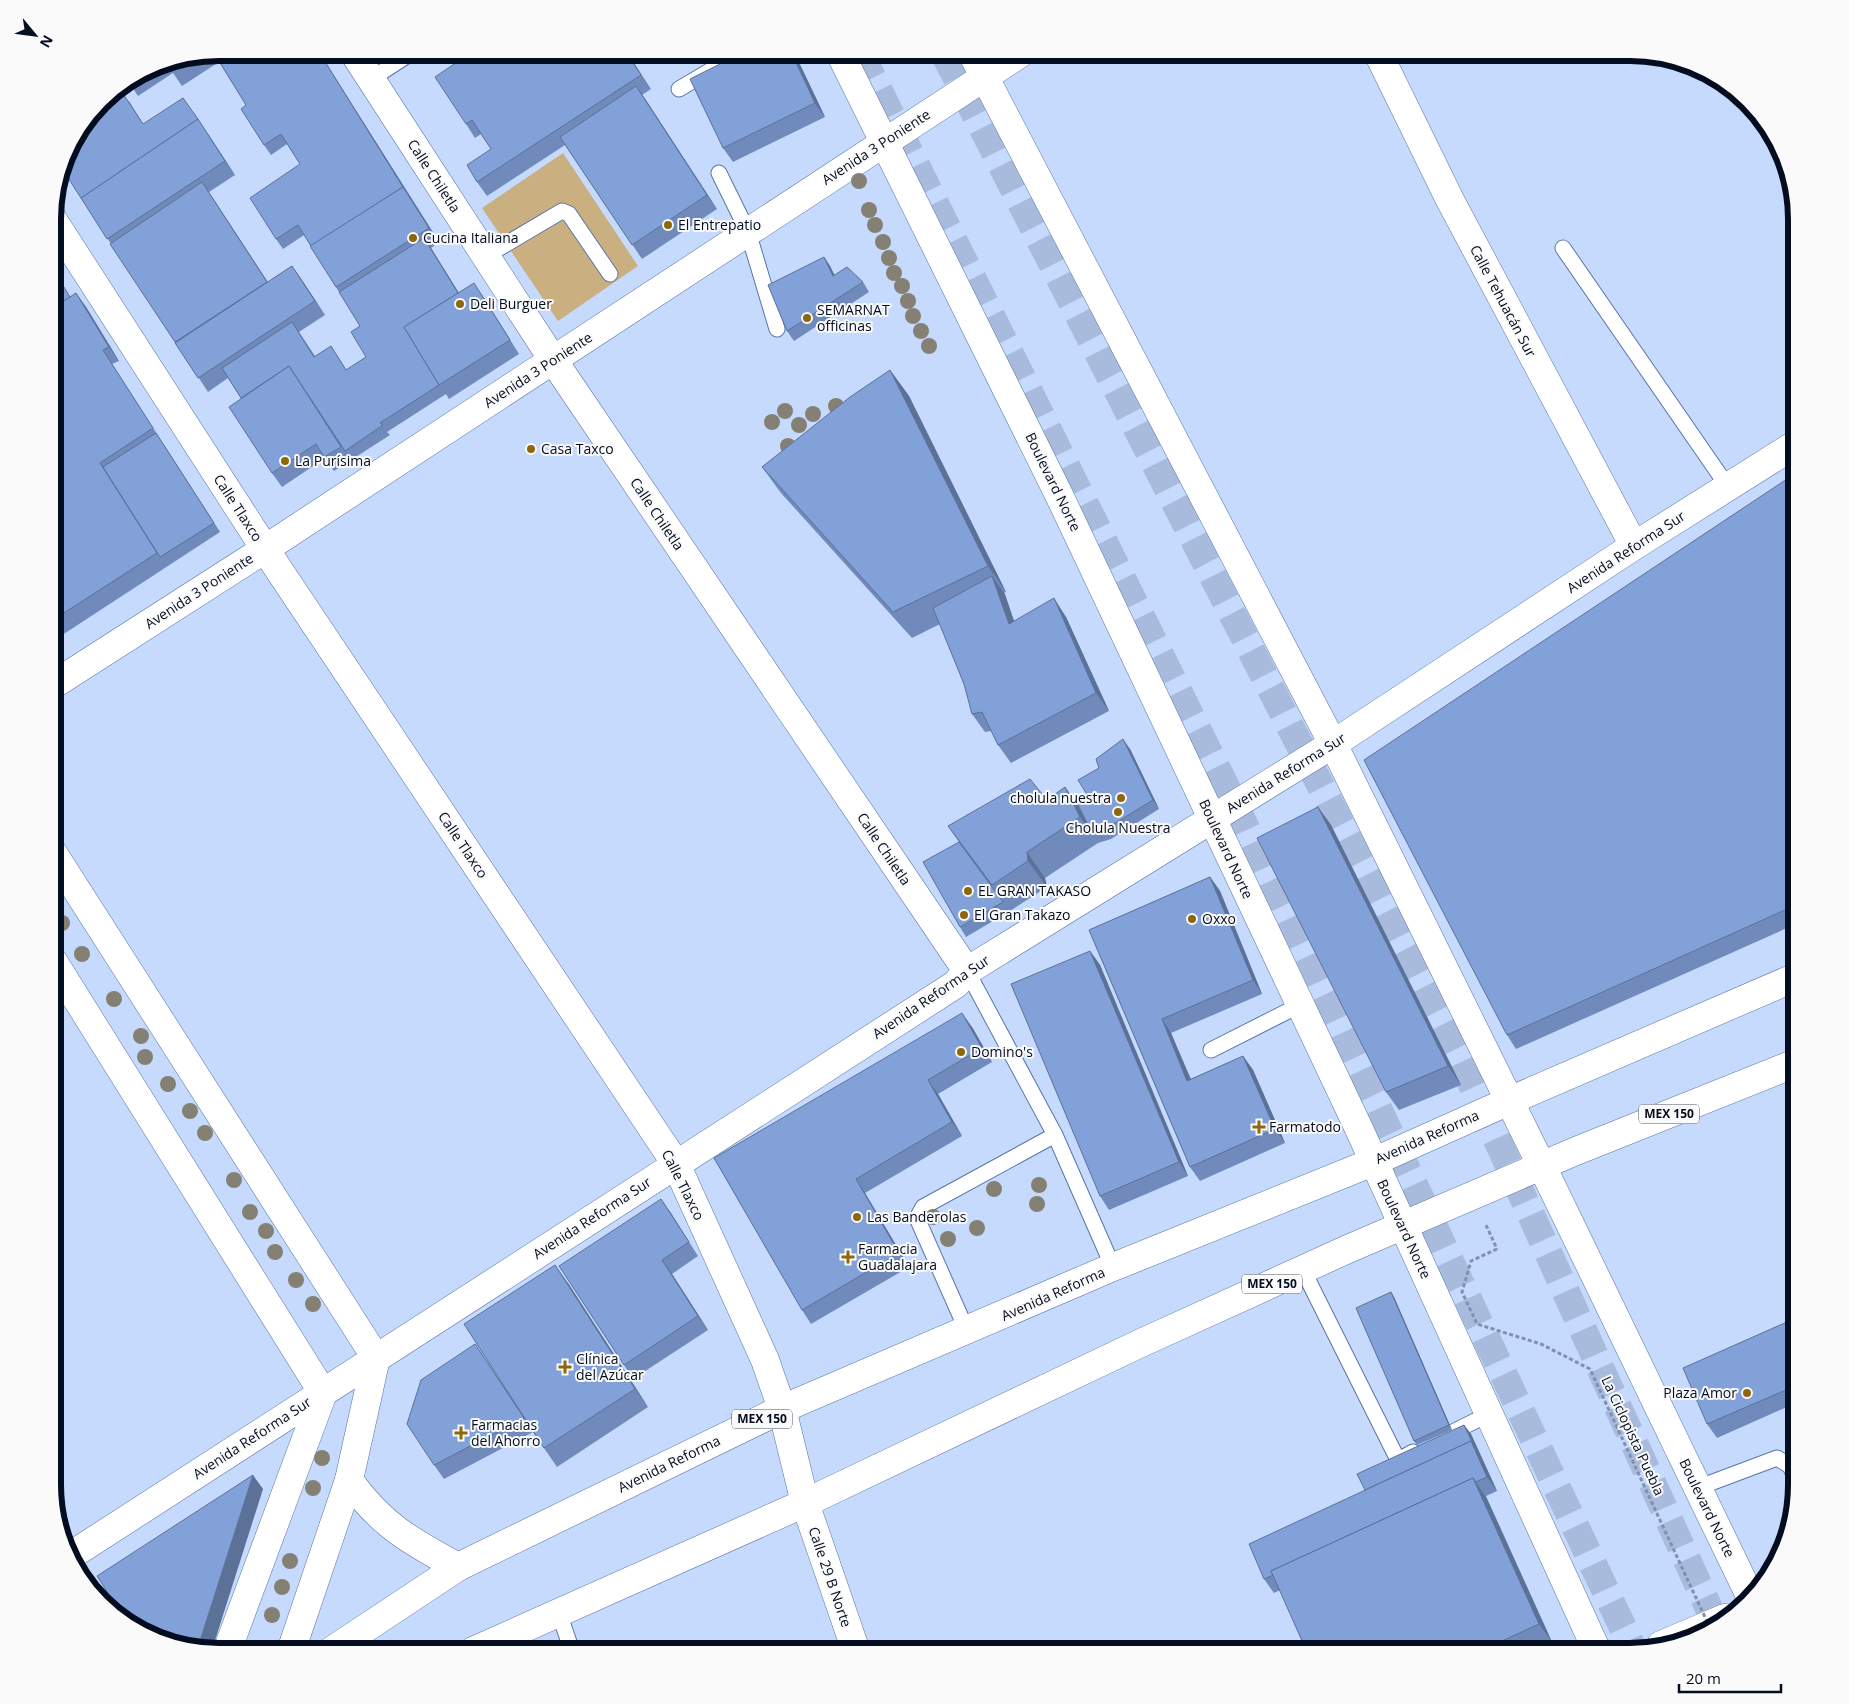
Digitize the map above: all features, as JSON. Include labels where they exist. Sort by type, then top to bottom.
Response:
[{"type":"street","name":"Boulevard Norte","points":[[977,61],[1333,744],[1542,1166],[1747,1590]]},
{"type":"street","name":"Avenida 3 Poniente","points":[[62,679],[265,549],[1006,61]]},
{"type":"street","name":"Calle Tehuacán Sur","points":[[1382,61],[1450,200],[1634,546]]},
{"type":"street","name":"Calle Chiletla","points":[[360,62],[553,360],[967,971]]},
{"type":"street","name":"Boulevard Norte","points":[[845,62],[1060,497],[1300,1004],[1593,1643]]},
{"type":"street","name":"Calle Tlaxco","points":[[62,234],[265,549],[676,1164],[765,1360],[782,1409],[805,1503]]},
{"type":"street","name":"Avenida Reforma Sur","points":[[76,1552],[956,984],[967,971],[1333,744],[1634,546],[1787,450]]},
{"type":"street","points":[[62,868],[376,1358],[349,1480],[294,1643]]},
{"type":"street","points":[[62,975],[323,1393],[230,1643]]},
{"type":"street","name":"Avenida Reforma","points":[[344,1643],[458,1566],[782,1409],[1113,1267],[1374,1162],[1509,1100],[1788,981]]},
{"type":"street","name":"MEX 150","points":[[493,1643],[805,1503],[1141,1343],[1303,1270],[1542,1166],[1788,1066]]},
{"type":"street","points":[[349,1480],[363,1500],[398,1533],[458,1566]]},
{"type":"street","name":"Calle 29 B Norte","points":[[805,1503],[853,1643]]},
{"type":"lane","points":[[371,79],[396,62]]},
{"type":"lane","points":[[679,89],[724,62]]},
{"type":"lane","points":[[719,173],[748,232],[777,329]]},
{"type":"lane","points":[[486,256],[562,211],[568,214],[610,274]]},
{"type":"lane","points":[[1562,248],[1728,487]]},
{"type":"lane","points":[[967,971],[1055,1135],[1113,1267]]},
{"type":"lane","points":[[1211,1050],[1300,1004]]},
{"type":"lane","points":[[967,1331],[917,1218],[918,1213],[923,1207],[1055,1135]]},
{"type":"lane","points":[[1303,1270],[1398,1460],[1489,1414]]},
{"type":"lane","points":[[1697,1488],[1777,1458],[1788,1465]]},
{"type":"lane","points":[[559,1613],[569,1643]]},
{"type":"path","name":"La Ciclopista Puebla","points":[[1486,1225],[1497,1249],[1471,1261],[1462,1292],[1477,1324],[1541,1344],[1590,1369],[1708,1623]]},
{"type":"shaded area","points":[[563,153],[638,266],[558,321],[482,208]]},
{"type":"building","points":[[220,62],[325,62],[403,187],[311,246],[298,225],[276,239],[250,198],[300,164],[281,134],[264,145],[241,109],[246,105]]},
{"type":"building","points":[[457,62],[632,62],[641,75],[477,182],[467,165],[491,149],[472,120],[466,124],[435,77]]},
{"type":"building","points":[[725,62],[796,62],[815,103],[723,148],[690,79]]},
{"type":"building","points":[[636,86],[707,195],[632,245],[560,137]]},
{"type":"building","points":[[123,94],[143,124],[183,98],[198,119],[81,198],[67,177],[73,159],[82,140],[94,123],[115,100]]},
{"type":"building","points":[[198,119],[225,161],[107,239],[81,198]]},
{"type":"building","points":[[202,182],[267,282],[175,342],[110,244]]},
{"type":"building","points":[[403,187],[429,228],[336,287],[310,246]]},
{"type":"building","points":[[424,238],[458,293],[404,327],[439,385],[380,423],[383,425],[345,451],[289,366],[241,398],[222,368],[292,322],[314,357],[331,346],[346,370],[366,357],[351,332],[360,326],[339,292]]},
{"type":"building","name":"SEMARNAT officinas","points":[[824,257],[833,276],[847,267],[863,282],[787,331],[768,285]]},
{"type":"building","points":[[292,266],[315,301],[198,378],[175,343]]},
{"type":"building","points":[[474,283],[510,340],[439,385],[404,327]]},
{"type":"building","points":[[64,287],[70,297],[62,302],[62,288]]},
{"type":"building","points":[[76,293],[109,347],[103,350],[153,428],[100,463],[157,553],[62,614],[62,302]]},
{"type":"building","points":[[289,366],[341,447],[324,457],[316,444],[272,473],[229,407]]},
{"type":"building","points":[[890,370],[988,566],[893,612],[762,467],[850,397]]},
{"type":"building","points":[[156,433],[214,523],[160,557],[103,467]]},
{"type":"building","points":[[1787,479],[1788,909],[1507,1035],[1364,760]]},
{"type":"building","points":[[992,576],[1009,624],[1054,598],[1096,693],[998,745],[982,712],[972,714],[964,684],[933,608]]},
{"type":"building","name":"cholula nuestra","points":[[1123,739],[1153,800],[1104,830],[1092,833],[1077,803],[1088,796],[1078,780],[1099,768],[1096,759]]},
{"type":"building","points":[[1030,779],[1047,800],[1065,787],[1080,817],[1027,852],[1028,861],[992,885],[948,826]]},
{"type":"building","points":[[1318,807],[1448,1066],[1386,1092],[1257,838]]},
{"type":"building","name":"EL GRAN TAKASO","points":[[959,842],[1003,902],[960,927],[923,862]]},
{"type":"building","points":[[1210,877],[1253,980],[1162,1019],[1187,1081],[1243,1056],[1275,1129],[1190,1167],[1089,930]]},
{"type":"building","points":[[1090,951],[1179,1162],[1100,1196],[1011,984]]},
{"type":"building","points":[[962,1013],[982,1048],[928,1080],[952,1122],[856,1179],[899,1253],[802,1310],[714,1158]]},
{"type":"building","points":[[661,1199],[689,1242],[662,1260],[698,1316],[624,1365],[559,1266]]},
{"type":"building","points":[[555,1265],[635,1389],[544,1448],[464,1324]]},
{"type":"building","points":[[1391,1292],[1449,1425],[1414,1441],[1356,1308]]},
{"type":"building","name":"Plaza Amor","points":[[1788,1322],[1788,1389],[1707,1424],[1683,1368]]},
{"type":"building","points":[[475,1344],[524,1418],[434,1465],[407,1424],[421,1380]]},
{"type":"building","points":[[1464,1425],[1474,1446],[1471,1441],[1365,1490],[1357,1474]]},
{"type":"building","points":[[1471,1441],[1487,1477],[1476,1482],[1473,1478],[1271,1571],[1273,1575],[1264,1579],[1249,1544]]},
{"type":"building","points":[[253,1475],[200,1641],[189,1640],[159,1631],[140,1622],[113,1600],[97,1576]]},
{"type":"building","points":[[1473,1478],[1539,1624],[1498,1643],[1303,1643],[1271,1571]]},
{"type":"tunnel","points":[[948,61],[1457,1051],[1714,1619]]},
{"type":"tunnel","points":[[864,62],[1233,801],[1630,1643]]},
{"type":"place","name":"El Entrepatio","points":[[668,225]]},
{"type":"place","name":"Cucina Italiana","points":[[413,238]]},
{"type":"place","name":"Deli Burguer","points":[[460,304]]},
{"type":"place","name":"SEMARNAT officinas","points":[[807,318]]},
{"type":"place","name":"Casa Taxco","points":[[531,449]]},
{"type":"place","name":"La Purísima","points":[[285,461]]},
{"type":"place","name":"cholula nuestra","points":[[1121,798]]},
{"type":"place","name":"Cholula Nuestra","points":[[1118,812]]},
{"type":"place","name":"EL GRAN TAKASO","points":[[968,891]]},
{"type":"place","name":"El Gran Takazo","points":[[964,915]]},
{"type":"place","name":"Oxxo","points":[[1192,919]]},
{"type":"place","name":"Domino's","points":[[961,1052]]},
{"type":"place","name":"Farmatodo","points":[[1259,1127]]},
{"type":"place","name":"Las Banderolas","points":[[857,1217]]},
{"type":"place","name":"Farmacia Guadalajara","points":[[848,1257]]},
{"type":"place","name":"Clínica del Azúcar","points":[[565,1367]]},
{"type":"place","name":"Plaza Amor","points":[[1747,1393]]},
{"type":"place","name":"Farmacias del Ahorro","points":[[461,1433]]}]
